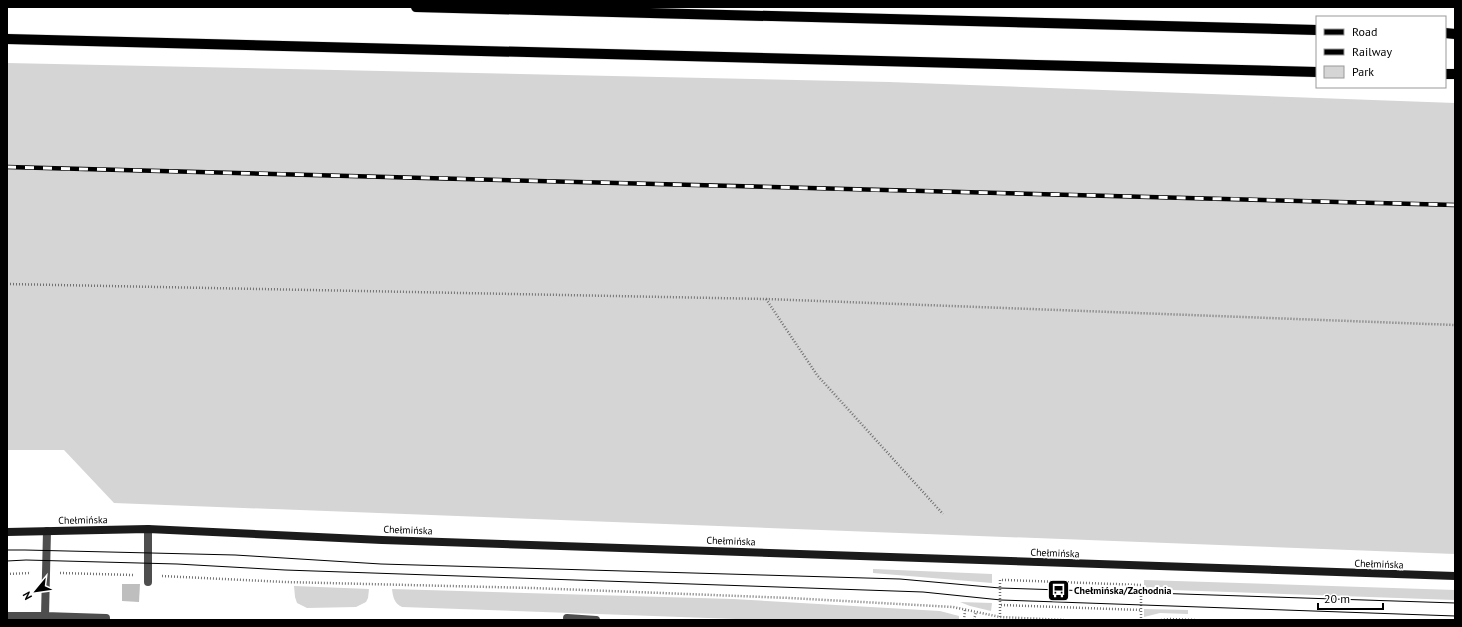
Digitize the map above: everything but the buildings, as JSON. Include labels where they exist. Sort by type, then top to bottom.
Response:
[{"type":"main road","points":[[416,7],[1316,30]]},
{"type":"main road","points":[[7,39],[1316,72]]},
{"type":"main road","name":"Chełmińska","points":[[7,532],[148,529],[398,540],[1455,576]]},
{"type":"street","points":[[148,529],[148,579]]},
{"type":"street","points":[[45,616],[47,531]]},
{"type":"street","points":[[7,616],[106,618],[106,620]]},
{"type":"street","points":[[567,618],[596,620]]},
{"type":"path","points":[[7,284],[766,299],[1455,325]]},
{"type":"path","points":[[766,299],[817,375],[943,514]]},
{"type":"path","points":[[7,574],[46,572],[148,579],[532,588],[790,598],[953,607],[1000,617],[1064,620]]},
{"type":"path","points":[[1000,617],[1000,580],[1141,585],[1141,620]]},
{"type":"path","points":[[1001,604],[1141,610]]},
{"type":"path","points":[[964,620],[965,610]]},
{"type":"path","points":[[974,620],[976,612]]},
{"type":"path","points":[[1161,620],[1196,620]]},
{"type":"green space","points":[[7,63],[889,82],[1455,103],[1455,554],[114,503],[64,450],[7,450]]},
{"type":"green space","points":[[873,569],[992,574],[992,583],[873,573]]},
{"type":"green space","points":[[1144,580],[1455,590],[1455,600],[1144,589]]},
{"type":"green space","points":[[294,586],[369,589],[366,602],[356,607],[307,608],[297,603]]},
{"type":"green space","points":[[392,589],[733,599],[940,611],[959,616],[959,620],[766,620],[402,607],[394,600]]},
{"type":"green space","points":[[960,602],[992,603],[991,611],[970,606]]},
{"type":"green space","points":[[1144,609],[1188,610],[1188,614],[1160,613],[1144,617]]},
{"type":"tram line","points":[[7,550],[235,555],[381,564],[900,579],[1000,588],[1455,603]]},
{"type":"tram line","points":[[7,561],[26,560],[177,564],[285,570],[923,592],[1001,600],[1455,616]]},
{"type":"railway","points":[[7,167],[1455,205]]},
{"type":"place","name":"Chełmińska/Zachodnia","points":[[1058,590]]}]
